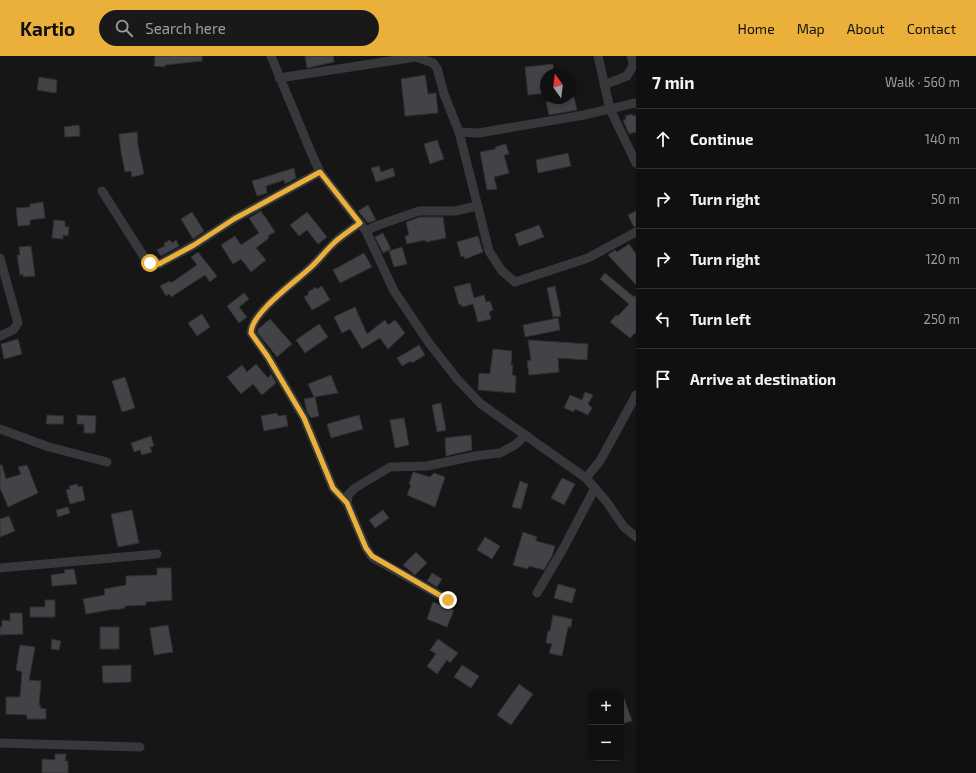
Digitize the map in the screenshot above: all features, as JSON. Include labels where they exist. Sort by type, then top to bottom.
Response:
[{"type":"street","points":[[271,56],[320,172],[366,231],[394,291],[428,343],[458,380],[481,404],[500,419],[526,435],[586,478],[624,527],[636,537]]},
{"type":"street","points":[[279,78],[416,56],[433,63],[437,68],[444,94],[459,132],[477,206],[490,251],[502,271],[515,282],[588,258],[636,232]]},
{"type":"street","points":[[598,56],[610,109],[636,163]]},
{"type":"street","points":[[604,85],[626,76],[633,66],[631,56]]},
{"type":"street","points":[[459,132],[478,133],[584,115],[636,103]]},
{"type":"street","points":[[102,191],[146,260],[150,263],[159,264],[194,245],[234,219],[320,172]]},
{"type":"street","points":[[366,231],[419,211],[455,211],[477,206]]},
{"type":"street","points":[[360,223],[336,242],[310,268],[272,301],[254,322],[251,328],[251,333],[268,357],[304,418],[333,488],[347,503],[366,548],[372,556],[448,600]]},
{"type":"street","points":[[0,258],[18,323],[13,330],[0,336]]},
{"type":"street","points":[[586,478],[600,461],[636,395]]},
{"type":"street","points":[[0,429],[49,447],[107,462]]},
{"type":"street","points":[[347,503],[348,495],[355,488],[390,467],[426,466],[475,456],[500,453],[515,445],[526,435]]},
{"type":"street","points":[[537,593],[563,549],[595,488]]},
{"type":"street","points":[[0,568],[157,554]]},
{"type":"street","points":[[0,743],[140,747]]},
{"type":"building","points":[[155,56],[202,56],[202,61],[165,65],[165,67],[154,66]]},
{"type":"building","points":[[305,56],[333,56],[334,62],[307,68]]},
{"type":"building","points":[[553,64],[553,68],[540,68],[540,94],[528,95],[525,67]]},
{"type":"building","points":[[425,75],[428,94],[436,93],[438,113],[405,116],[401,79]]},
{"type":"building","points":[[39,77],[57,80],[56,93],[37,90]]},
{"type":"building","points":[[546,104],[576,104],[577,110],[549,115]]},
{"type":"building","points":[[632,114],[633,116],[636,115],[636,132],[629,134],[623,120],[626,119],[625,116]]},
{"type":"building","points":[[79,125],[80,136],[65,137],[64,127]]},
{"type":"building","points":[[137,132],[137,141],[144,174],[132,177],[131,171],[125,172],[119,134]]},
{"type":"building","points":[[437,140],[444,159],[430,164],[424,144]]},
{"type":"building","points":[[506,144],[509,154],[504,155],[509,173],[494,177],[497,189],[487,190],[480,152],[496,149],[495,147]]},
{"type":"building","points":[[568,153],[571,166],[538,173],[536,160]]},
{"type":"building","points":[[379,166],[381,172],[393,168],[395,176],[376,182],[371,168]]},
{"type":"building","points":[[294,168],[296,178],[285,184],[284,180],[266,186],[267,193],[257,196],[252,181]]},
{"type":"building","points":[[43,202],[45,218],[30,220],[30,225],[18,226],[16,208],[30,207],[30,204]]},
{"type":"building","points":[[368,205],[376,220],[368,223],[358,211]]},
{"type":"building","points":[[261,211],[275,232],[268,236],[269,238],[256,248],[266,260],[251,272],[241,259],[233,264],[221,245],[235,236],[241,245],[259,233],[249,218]]},
{"type":"building","points":[[636,211],[636,226],[634,227],[628,215]]},
{"type":"building","points":[[192,212],[204,231],[193,239],[181,219]]},
{"type":"building","points":[[307,212],[327,237],[318,244],[307,230],[299,236],[290,225]]},
{"type":"building","points":[[420,217],[443,217],[446,238],[426,242],[425,240],[407,244],[405,236],[409,235],[406,222]]},
{"type":"building","points":[[54,220],[65,221],[65,227],[69,227],[68,236],[63,235],[63,239],[52,238]]},
{"type":"building","points":[[539,225],[544,237],[519,246],[515,234]]},
{"type":"building","points":[[383,233],[391,249],[383,253],[375,237]]},
{"type":"building","points":[[478,236],[483,252],[465,259],[464,256],[461,257],[457,242]]},
{"type":"building","points":[[170,240],[172,243],[176,240],[179,246],[161,256],[157,250],[165,246],[164,243]]},
{"type":"building","points":[[629,244],[636,254],[636,285],[608,255],[615,250],[617,252]]},
{"type":"building","points":[[31,246],[35,276],[23,277],[23,274],[20,275],[17,255],[20,255],[19,247]]},
{"type":"building","points":[[402,247],[407,264],[394,267],[389,251]]},
{"type":"building","points":[[198,252],[217,276],[210,282],[205,275],[171,297],[169,294],[166,296],[160,286],[170,281],[171,283],[197,265],[191,257]]},
{"type":"building","points":[[364,253],[372,267],[340,283],[333,270]]},
{"type":"building","points":[[605,273],[634,297],[636,295],[636,332],[630,338],[610,322],[629,304],[600,279]]},
{"type":"building","points":[[470,283],[474,298],[484,295],[486,302],[490,301],[493,310],[489,312],[491,319],[478,322],[473,304],[462,307],[461,304],[459,305],[454,287]]},
{"type":"building","points":[[322,286],[330,300],[312,310],[304,297],[309,294],[308,292],[316,287],[317,289]]},
{"type":"building","points":[[555,286],[561,316],[553,317],[547,288]]},
{"type":"building","points":[[244,293],[249,299],[239,307],[247,317],[239,323],[227,306]]},
{"type":"building","points":[[355,307],[367,334],[385,320],[388,325],[395,320],[405,333],[388,349],[380,338],[362,349],[350,329],[342,333],[334,317]]},
{"type":"building","points":[[202,314],[210,327],[197,336],[188,323]]},
{"type":"building","points":[[558,318],[560,330],[525,337],[523,325]]},
{"type":"building","points":[[270,319],[292,344],[277,357],[257,332],[258,329]]},
{"type":"building","points":[[319,324],[328,337],[305,353],[296,340]]},
{"type":"building","points":[[18,339],[22,354],[4,359],[1,344]]},
{"type":"building","points":[[528,340],[588,344],[587,360],[558,358],[559,372],[529,375],[527,361],[531,360]]},
{"type":"building","points":[[419,345],[425,355],[412,363],[411,361],[402,366],[397,358]]},
{"type":"building","points":[[493,349],[512,351],[512,375],[516,376],[515,393],[478,390],[479,373],[490,374]]},
{"type":"building","points":[[256,364],[268,378],[271,374],[276,383],[262,395],[253,384],[241,394],[227,377],[242,365],[247,372]]},
{"type":"building","points":[[331,375],[338,393],[314,397],[308,384]]},
{"type":"building","points":[[125,377],[135,408],[122,412],[112,381]]},
{"type":"building","points":[[585,392],[593,395],[588,404],[592,408],[588,415],[575,409],[574,412],[564,408],[570,395],[582,400]]},
{"type":"building","points":[[315,397],[319,416],[311,418],[307,412],[304,399]]},
{"type":"building","points":[[441,403],[446,430],[437,432],[432,405]]},
{"type":"building","points":[[277,413],[278,416],[286,415],[288,426],[264,431],[261,416]]},
{"type":"building","points":[[47,415],[64,416],[63,424],[46,424]]},
{"type":"building","points":[[77,415],[96,416],[95,433],[84,433],[84,424],[77,424]]},
{"type":"building","points":[[359,415],[363,429],[331,438],[327,424]]},
{"type":"building","points":[[404,418],[409,445],[395,448],[390,420]]},
{"type":"building","points":[[471,435],[472,450],[446,456],[445,438]]},
{"type":"building","points":[[151,436],[154,446],[150,447],[152,452],[142,455],[140,450],[134,452],[131,443]]},
{"type":"building","points":[[0,465],[2,465],[6,479],[21,474],[18,467],[27,465],[38,493],[8,507],[0,488]]},
{"type":"building","points":[[413,472],[430,477],[434,473],[445,477],[435,507],[407,495],[411,485],[409,484]]},
{"type":"building","points":[[562,478],[575,484],[564,505],[551,498]]},
{"type":"building","points":[[520,481],[528,484],[521,509],[512,507]]},
{"type":"building","points":[[77,484],[78,487],[82,486],[85,500],[70,504],[66,490],[70,489],[69,486]]},
{"type":"building","points":[[68,507],[70,513],[58,517],[56,510]]},
{"type":"building","points":[[132,510],[139,543],[118,547],[111,514]]},
{"type":"building","points":[[383,510],[389,518],[375,528],[369,520]]},
{"type":"building","points":[[9,516],[15,531],[0,537],[0,519]]},
{"type":"building","points":[[523,532],[537,537],[536,541],[555,546],[552,556],[544,570],[529,566],[528,569],[513,565]]},
{"type":"building","points":[[485,537],[500,546],[492,559],[477,550]]},
{"type":"building","points":[[416,552],[427,563],[415,575],[403,565]]},
{"type":"building","points":[[157,568],[171,568],[172,600],[146,602],[146,605],[125,606],[125,608],[116,610],[86,614],[83,599],[105,595],[104,589],[126,585],[126,576],[157,575]]},
{"type":"building","points":[[74,569],[77,584],[52,586],[51,575],[65,573],[64,570]]},
{"type":"building","points":[[432,573],[442,579],[437,587],[427,581]]},
{"type":"building","points":[[558,584],[576,589],[572,603],[554,598]]},
{"type":"building","points":[[45,600],[55,600],[55,617],[30,617],[30,607],[45,607]]},
{"type":"building","points":[[433,602],[454,610],[447,627],[427,619]]},
{"type":"building","points":[[10,613],[22,613],[23,634],[0,635],[2,620],[10,621]]},
{"type":"building","points":[[553,615],[572,619],[571,627],[568,627],[562,656],[549,653],[552,644],[546,643]]},
{"type":"building","points":[[168,625],[173,652],[154,655],[150,628]]},
{"type":"building","points":[[100,627],[119,627],[119,649],[100,649]]},
{"type":"building","points":[[52,639],[61,641],[59,650],[51,649]]},
{"type":"building","points":[[438,639],[458,653],[450,663],[447,660],[437,674],[427,666],[436,654],[430,650]]},
{"type":"building","points":[[20,645],[35,647],[29,680],[41,681],[39,705],[41,705],[40,708],[46,709],[46,719],[27,719],[27,715],[6,714],[6,697],[20,697],[22,672],[16,670]]},
{"type":"building","points":[[131,665],[131,682],[103,683],[102,666]]},
{"type":"building","points":[[462,665],[479,676],[471,688],[454,677]]},
{"type":"building","points":[[519,684],[533,694],[511,725],[497,715]]},
{"type":"building","points":[[624,698],[632,721],[624,723]]},
{"type":"building","points":[[55,754],[66,754],[65,761],[68,761],[68,773],[42,773],[42,759],[55,760]]},
{"type":"route","points":[[150,263],[159,264],[194,245],[234,219],[320,172],[360,223],[336,242],[310,268],[272,301],[254,322],[251,328],[251,333],[268,357],[304,418],[333,488],[347,503],[366,548],[372,556],[448,600]]}]
